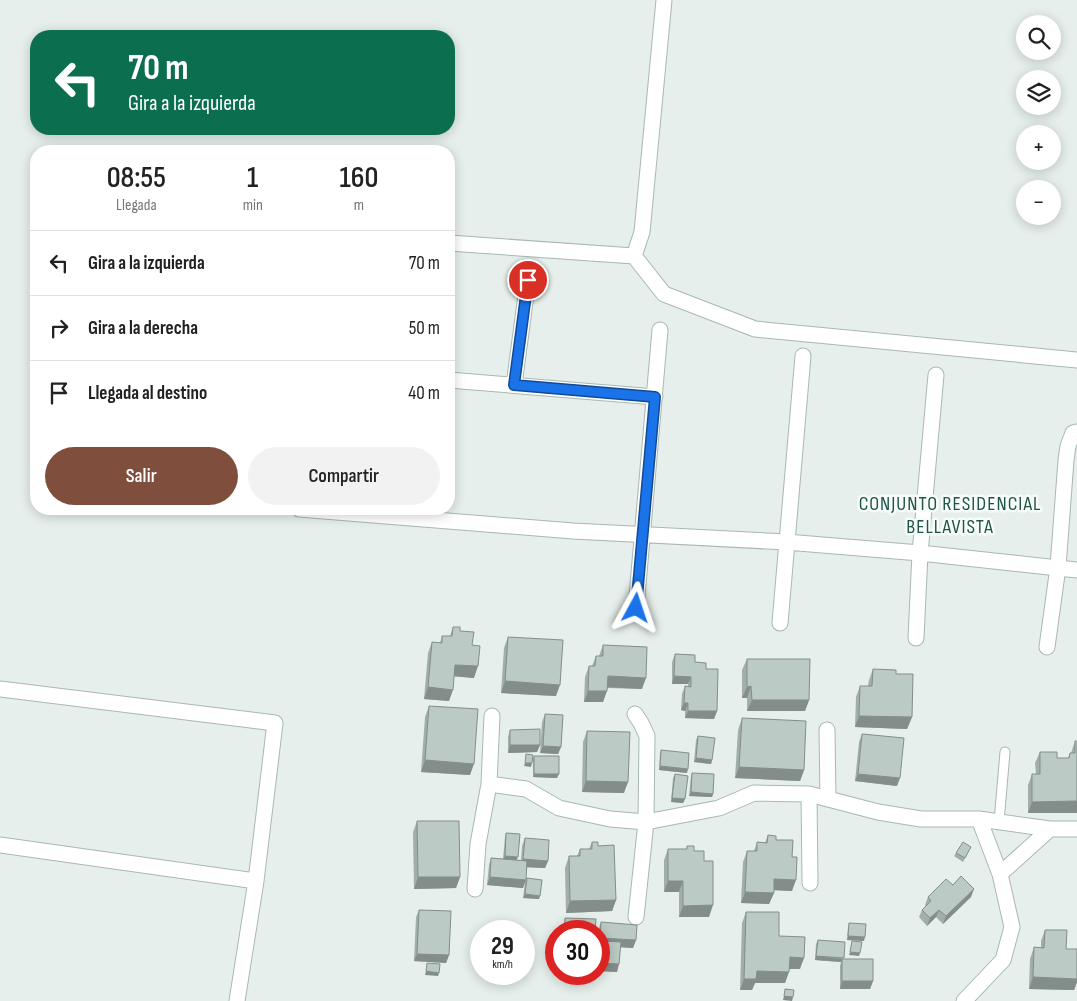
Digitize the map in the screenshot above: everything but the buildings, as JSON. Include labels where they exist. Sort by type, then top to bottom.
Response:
[{"type":"street","points":[[634,256],[642,232],[664,0]]},
{"type":"street","points":[[455,243],[634,256],[664,294],[755,329],[1077,360]]},
{"type":"street","points":[[514,385],[528,280]]},
{"type":"street","points":[[636,608],[660,330]]},
{"type":"street","points":[[780,623],[803,356]]},
{"type":"street","points":[[916,638],[920,553],[936,375]]},
{"type":"street","points":[[455,380],[655,397]]},
{"type":"street","points":[[1047,647],[1058,567],[1066,460],[1068,446],[1073,433],[1077,432]]},
{"type":"street","points":[[400,515],[643,535],[786,542],[920,553],[1077,570]]},
{"type":"street","points":[[0,690],[275,723],[256,881],[237,1001]]},
{"type":"street","points":[[635,714],[647,736],[646,822],[636,917]]},
{"type":"street","points":[[475,889],[478,844],[489,784],[492,716]]},
{"type":"street","points":[[827,730],[828,799]]},
{"type":"street","points":[[489,784],[526,788],[559,808],[610,819],[646,822],[718,808],[754,793],[809,794],[878,812],[921,819],[979,819],[1050,829],[1077,829]]},
{"type":"street","points":[[809,794],[810,883]]},
{"type":"street","points":[[964,1001],[1003,960],[1012,927],[1000,874],[979,819]]},
{"type":"street","points":[[1000,874],[1050,829]]},
{"type":"street","points":[[0,845],[256,881]]},
{"type":"lane","points":[[999,822],[1005,752]]},
{"type":"district","name":"CONJUNTO RESIDENCIAL BELLAVISTA","points":[[950,516]]},
{"type":"route","points":[[528,280],[514,385],[655,397],[636,608]]}]
